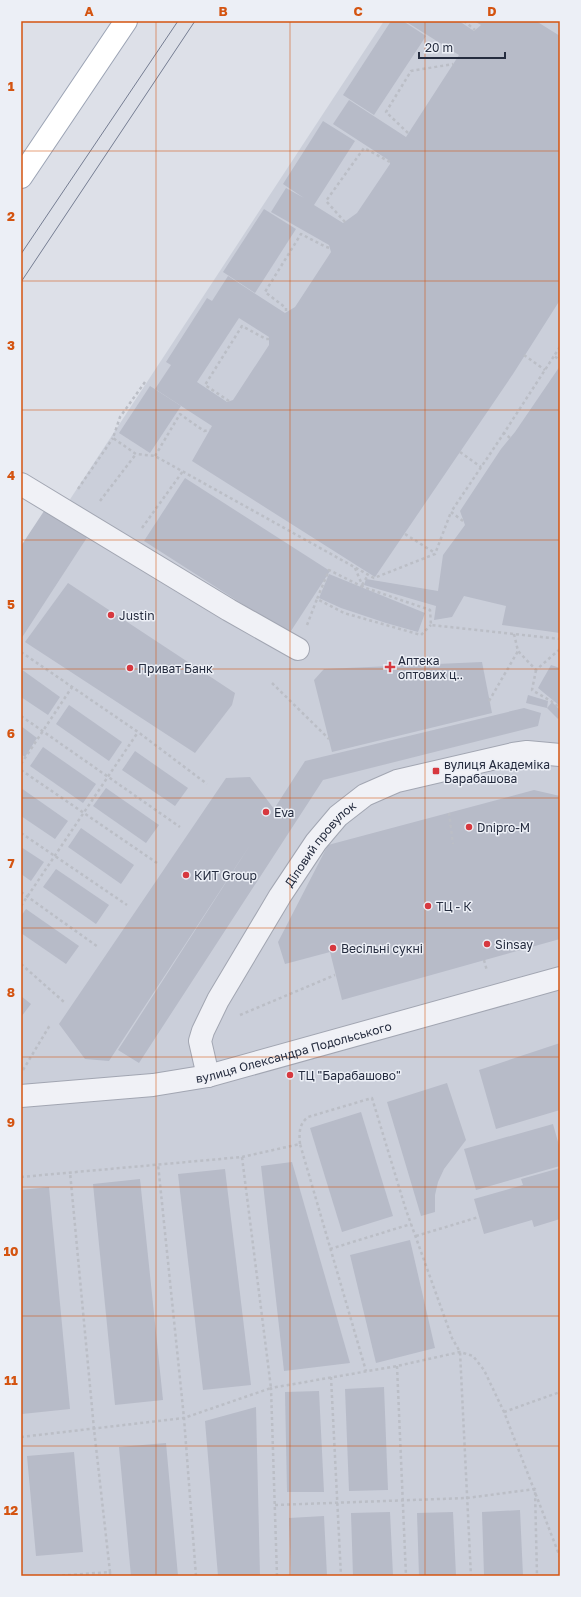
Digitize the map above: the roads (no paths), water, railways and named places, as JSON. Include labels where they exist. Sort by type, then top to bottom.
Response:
[{"type":"main road","points":[[21,177],[126,21]]},
{"type":"street","points":[[21,484],[298,650]]},
{"type":"street","name":"Діловий провулок","points":[[208,1076],[200,1041],[203,1031],[218,1000],[280,896],[316,842],[338,816],[365,795],[397,781],[513,754],[540,752],[560,755]]},
{"type":"street","name":"вулиця Олександра Подольського","points":[[21,1096],[153,1084],[208,1076],[560,978]]},
{"type":"tram line","points":[[21,254],[178,21]]},
{"type":"tram line","points":[[21,282],[195,21]]},
{"type":"place","name":"Justin","points":[[111,615]]},
{"type":"place","name":"Аптека оптових ц‥","points":[[390,667]]},
{"type":"place","name":"Приват Банк","points":[[130,668]]},
{"type":"place","name":"вулиця Академіка Барабашова","points":[[436,771]]},
{"type":"place","name":"Eva","points":[[266,812]]},
{"type":"place","name":"Dnipro-M","points":[[469,827]]},
{"type":"place","name":"КИТ Group","points":[[186,875]]},
{"type":"place","name":"ТЦ - К","points":[[428,906]]},
{"type":"place","name":"Sinsay","points":[[487,944]]},
{"type":"place","name":"Весільні сукні","points":[[333,948]]},
{"type":"place","name":"ТЦ \"Барабашово\"","points":[[290,1075]]}]
